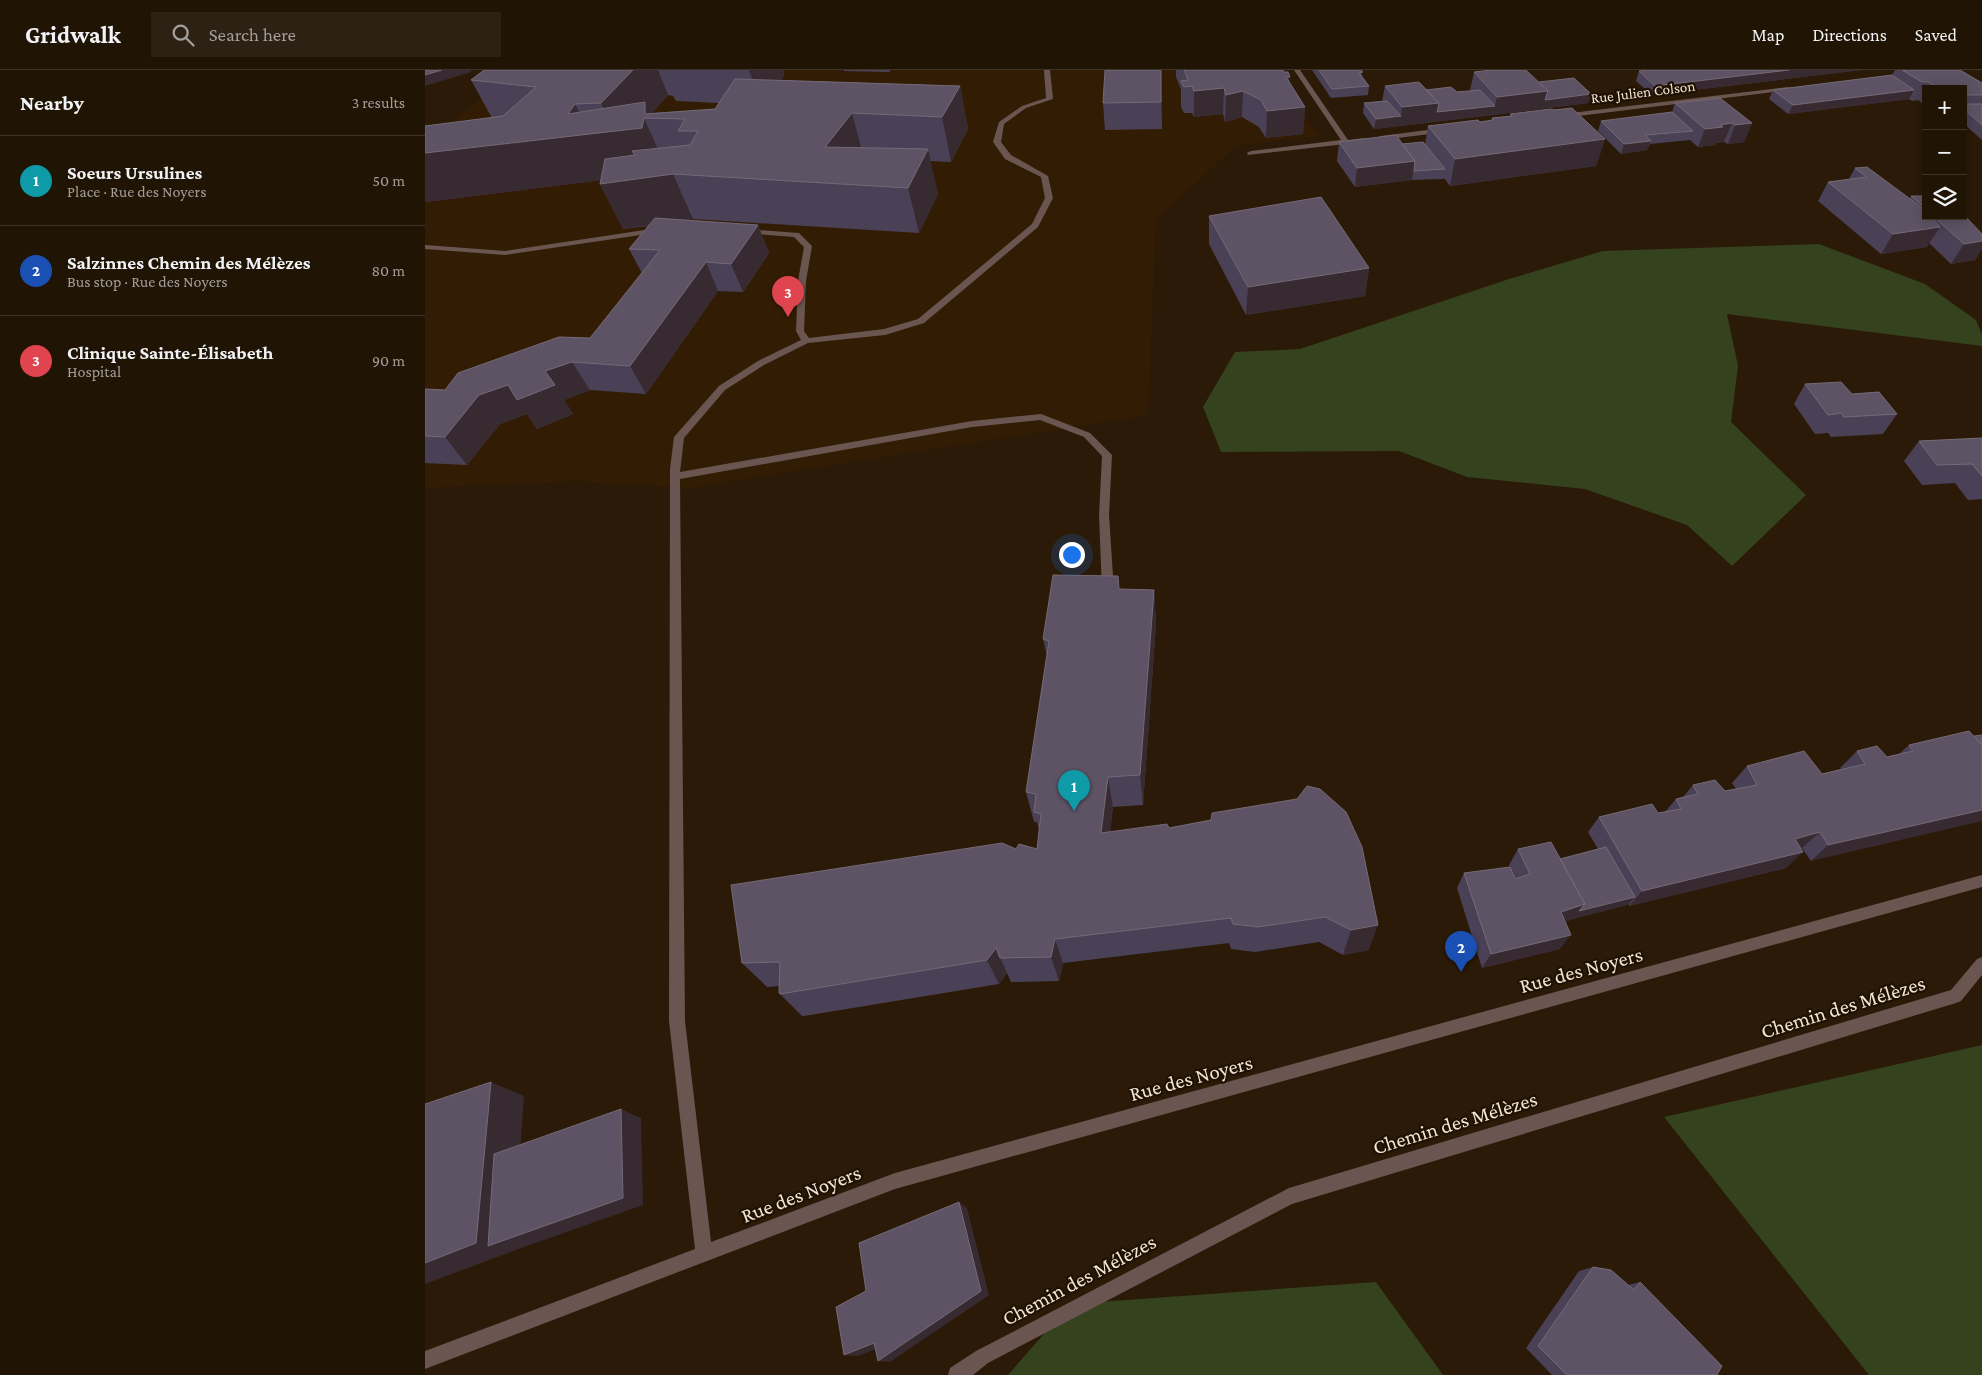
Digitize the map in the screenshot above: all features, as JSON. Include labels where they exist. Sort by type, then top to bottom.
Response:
[{"type":"street","points":[[704,1254],[677,1021],[675,476],[679,437],[722,388],[761,363],[806,341],[885,332],[921,321],[1035,225],[1049,198],[1044,176],[1008,156],[997,142],[1001,123],[1024,107],[1051,99],[1047,70]]},
{"type":"street","points":[[1297,70],[1346,142]]},
{"type":"street","name":"Rue Julien Colson","points":[[1552,117],[1797,88]]},
{"type":"street","points":[[1376,138],[1454,129]]},
{"type":"street","points":[[1251,153],[1366,139]]},
{"type":"street","points":[[425,247],[505,253],[668,228]]},
{"type":"street","points":[[733,230],[796,235],[808,246],[802,281],[800,331],[806,341]]},
{"type":"street","points":[[675,476],[972,424],[1041,417],[1087,435],[1107,455],[1103,514],[1108,594]]},
{"type":"street","name":"Rue des Noyers","points":[[425,1360],[895,1182],[1982,881]]},
{"type":"street","name":"Chemin des Mélèzes","points":[[957,1375],[982,1356],[1289,1196],[1956,996],[1982,964]]},
{"type":"shaded area","points":[[519,70],[1274,70],[1318,136],[1236,146],[1156,220],[1148,415],[688,488],[574,481],[425,488],[425,134],[450,122]]},
{"type":"green space","points":[[1819,244],[1925,284],[1976,320],[1982,335],[1982,346],[1727,314],[1738,366],[1731,422],[1806,495],[1732,566],[1687,525],[1585,489],[1467,477],[1399,451],[1221,452],[1203,407],[1235,352],[1300,349],[1509,279],[1603,251]]},
{"type":"green space","points":[[1982,1045],[1982,1375],[1869,1375],[1664,1117]]},
{"type":"green space","points":[[1376,1282],[1443,1375],[1008,1375],[1070,1304]]},
{"type":"building","points":[[425,70],[442,70],[425,75]]},
{"type":"building","points":[[484,70],[633,70],[601,103],[575,104],[568,114],[645,102],[645,114],[715,109],[735,79],[960,86],[942,117],[852,113],[825,147],[928,149],[908,188],[673,174],[600,184],[605,159],[635,155],[632,151],[690,145],[698,131],[678,131],[685,119],[644,118],[642,128],[425,153],[425,126],[503,116],[536,87],[471,80]]},
{"type":"building","points":[[1105,70],[1161,70],[1161,102],[1103,103]]},
{"type":"building","points":[[1184,70],[1283,70],[1288,72],[1290,77],[1286,77],[1305,107],[1267,111],[1261,100],[1243,91],[1226,95],[1224,88],[1194,91],[1192,86],[1184,87],[1181,81],[1188,80]]},
{"type":"building","points":[[1319,70],[1361,70],[1363,72],[1359,73],[1369,86],[1332,89]]},
{"type":"building","points":[[1526,70],[1548,91],[1497,97],[1474,72]]},
{"type":"building","points":[[1789,70],[1655,86],[1639,71]]},
{"type":"building","points":[[1902,70],[1960,70],[1982,83],[1982,95],[1967,95],[1967,85],[1933,85],[1928,82],[1922,82]]},
{"type":"building","points":[[1892,75],[1914,90],[1793,105],[1773,90]]},
{"type":"building","points":[[1574,78],[1591,94],[1545,100],[1548,91],[1539,82]]},
{"type":"building","points":[[1419,82],[1439,103],[1402,107],[1385,86]]},
{"type":"building","points":[[1451,87],[1457,92],[1480,90],[1495,106],[1437,112],[1439,103],[1426,90]]},
{"type":"building","points":[[1720,98],[1752,123],[1735,125],[1732,123],[1720,125],[1723,127],[1705,129],[1675,103]]},
{"type":"building","points":[[1387,101],[1401,116],[1376,119],[1364,103]]},
{"type":"building","points":[[1967,104],[1982,104],[1982,125],[1967,112]]},
{"type":"building","points":[[1572,108],[1605,139],[1455,159],[1428,126],[1478,120],[1480,122],[1493,120],[1492,118],[1512,116],[1510,114]]},
{"type":"building","points":[[1672,112],[1693,131],[1645,135],[1651,141],[1624,144],[1601,121]]},
{"type":"building","points":[[1396,135],[1415,161],[1357,168],[1339,142]]},
{"type":"building","points":[[1423,142],[1445,169],[1414,171],[1415,161],[1402,144]]},
{"type":"building","points":[[1867,167],[1921,207],[1922,220],[1934,220],[1940,227],[1893,234],[1828,182],[1867,177],[1855,168]]},
{"type":"building","points":[[1911,196],[1922,196],[1922,206]]},
{"type":"building","points":[[1321,197],[1369,268],[1248,287],[1209,216]]},
{"type":"building","points":[[655,218],[758,225],[731,264],[706,262],[630,366],[572,362],[545,371],[555,385],[517,400],[508,385],[479,395],[445,437],[425,436],[425,389],[445,390],[458,373],[559,337],[590,338],[660,250],[629,249]]},
{"type":"building","points":[[1967,218],[1982,234],[1982,241],[1964,244],[1937,220],[1967,220]]},
{"type":"building","points":[[1841,382],[1852,394],[1879,392],[1897,414],[1844,417],[1841,413],[1828,415],[1805,384]]},
{"type":"building","points":[[1982,438],[1982,476],[1972,464],[1937,465],[1919,441]]},
{"type":"building","points":[[1053,575],[1118,576],[1119,589],[1154,590],[1140,775],[1108,777],[1101,833],[1167,824],[1169,828],[1211,820],[1212,813],[1297,799],[1307,786],[1320,789],[1346,812],[1362,847],[1378,925],[1351,930],[1325,917],[1258,927],[1233,924],[1231,918],[1055,939],[1051,957],[1000,958],[996,948],[987,960],[780,994],[780,962],[742,963],[731,885],[1002,843],[1016,849],[1019,844],[1037,849],[1041,814],[1034,812],[1036,794],[1026,792],[1049,641],[1043,639]]},
{"type":"building","points":[[1969,731],[1982,745],[1982,810],[1828,845],[1820,832],[1795,839],[1803,852],[1642,891],[1599,817],[1652,804],[1658,813],[1681,809],[1676,799],[1698,794],[1693,785],[1715,780],[1725,791],[1757,785],[1747,766],[1804,751],[1822,774],[1865,764],[1857,751],[1877,746],[1887,757],[1913,751],[1909,745]]},
{"type":"building","points":[[1982,735],[1982,745],[1974,736]]},
{"type":"building","points":[[1551,842],[1585,904],[1561,912],[1571,935],[1491,954],[1464,873],[1510,867],[1515,879],[1530,874],[1518,849]]},
{"type":"building","points":[[1606,847],[1635,897],[1579,911],[1585,904],[1560,859]]},
{"type":"building","points":[[491,1082],[476,1243],[425,1263],[425,1104]]},
{"type":"building","points":[[621,1109],[623,1198],[488,1246],[494,1154]]},
{"type":"building","points":[[959,1202],[981,1291],[878,1361],[874,1343],[844,1355],[836,1307],[866,1291],[859,1243]]},
{"type":"building","points":[[1593,1267],[1611,1270],[1634,1290],[1640,1282],[1722,1366],[1717,1375],[1567,1375],[1538,1346]]},
{"type":"place","name":"Clinique Sainte-Élisabeth","points":[[788,317]]},
{"type":"place","name":"Soeurs Ursulines","points":[[1074,811]]},
{"type":"place","name":"Salzinnes Chemin des Mélèzes","points":[[1461,972]]}]
